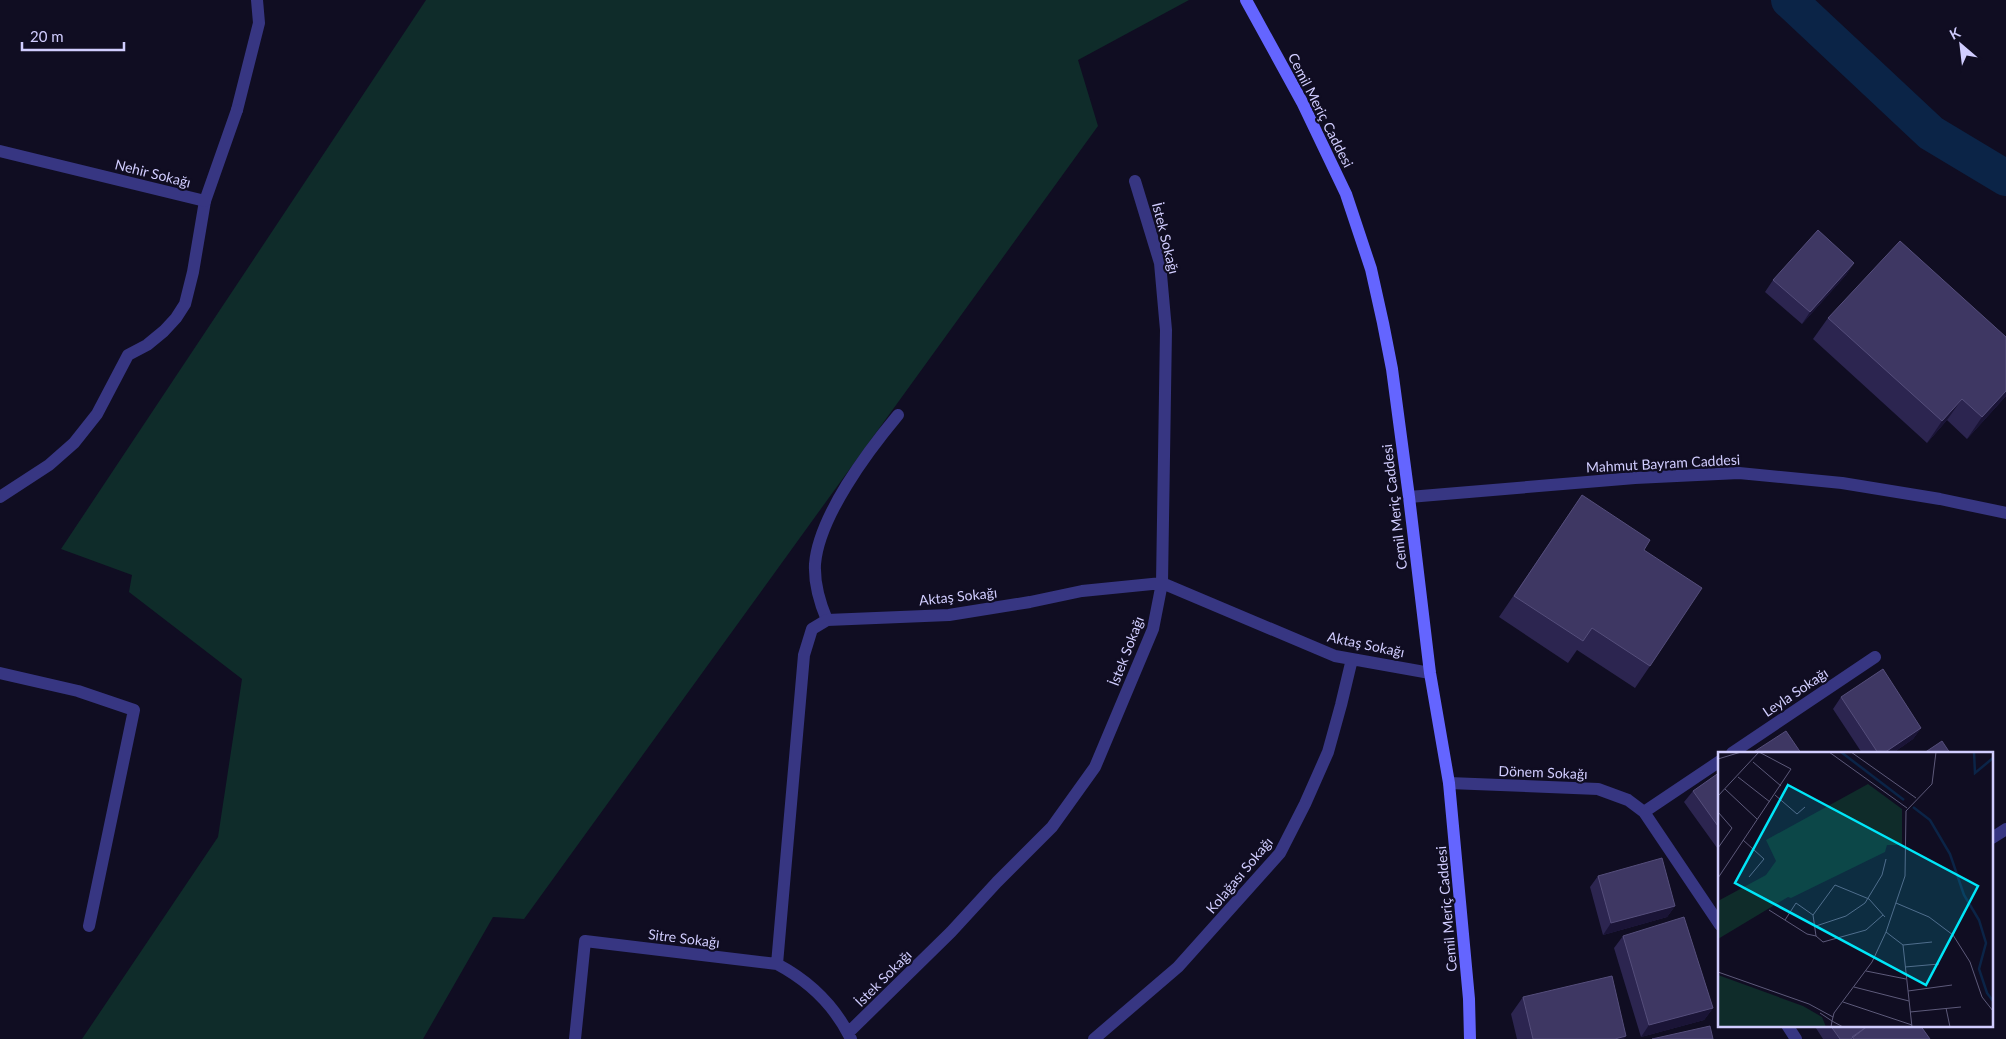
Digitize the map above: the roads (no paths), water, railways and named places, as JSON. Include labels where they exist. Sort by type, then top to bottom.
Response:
[{"type":"main road","name":"Cemil Meriç Caddesi","points":[[1246,0],[1327,151],[1346,194],[1371,269],[1392,369],[1430,672],[1449,783],[1469,999],[1470,1039]]},
{"type":"street","name":"Nehir Sokağı","points":[[0,151],[205,201],[238,110],[259,23],[257,0]]},
{"type":"street","name":"İstek Sokağı","points":[[850,1036],[1052,827],[1095,767],[1153,629],[1162,583],[1165,301],[1160,263],[1135,181]]},
{"type":"street","points":[[0,497],[62,455],[87,429],[97,414],[128,354],[147,345],[164,332],[176,318],[185,304],[194,272],[205,201]]},
{"type":"street","points":[[777,964],[804,655],[812,629],[827,620],[819,601],[815,581],[818,547],[829,519],[855,472],[878,439],[898,415]]},
{"type":"street","name":"Mahmut Bayram Caddesi","points":[[1409,497],[1635,478],[1738,473],[1842,483],[1940,499],[2006,513]]},
{"type":"street","name":"Aktaş Sokağı","points":[[827,620],[949,615],[1021,604],[1082,591],[1162,583],[1335,656],[1430,672]]},
{"type":"street","name":"Leyla Sokağı","points":[[1733,752],[1875,657]]},
{"type":"street","name":"Kolağası Sokağı","points":[[1094,1039],[1178,967],[1280,853],[1305,804],[1328,752],[1342,705],[1352,659]]},
{"type":"street","points":[[0,673],[78,691],[134,710],[89,926]]},
{"type":"street","points":[[1644,812],[1718,762]]},
{"type":"street","name":"Dönem Sokağı","points":[[1449,783],[1598,789],[1628,800],[1644,812],[1718,922]]},
{"type":"street","points":[[1994,837],[2006,829]]},
{"type":"street","name":"Sitre Sokağı","points":[[575,1039],[585,941],[777,964],[810,985],[824,999],[850,1036]]},
{"type":"street","points":[[1788,1026],[1796,1039]]},
{"type":"waterway","points":[[1789,0],[1931,133],[2006,178]]}]
